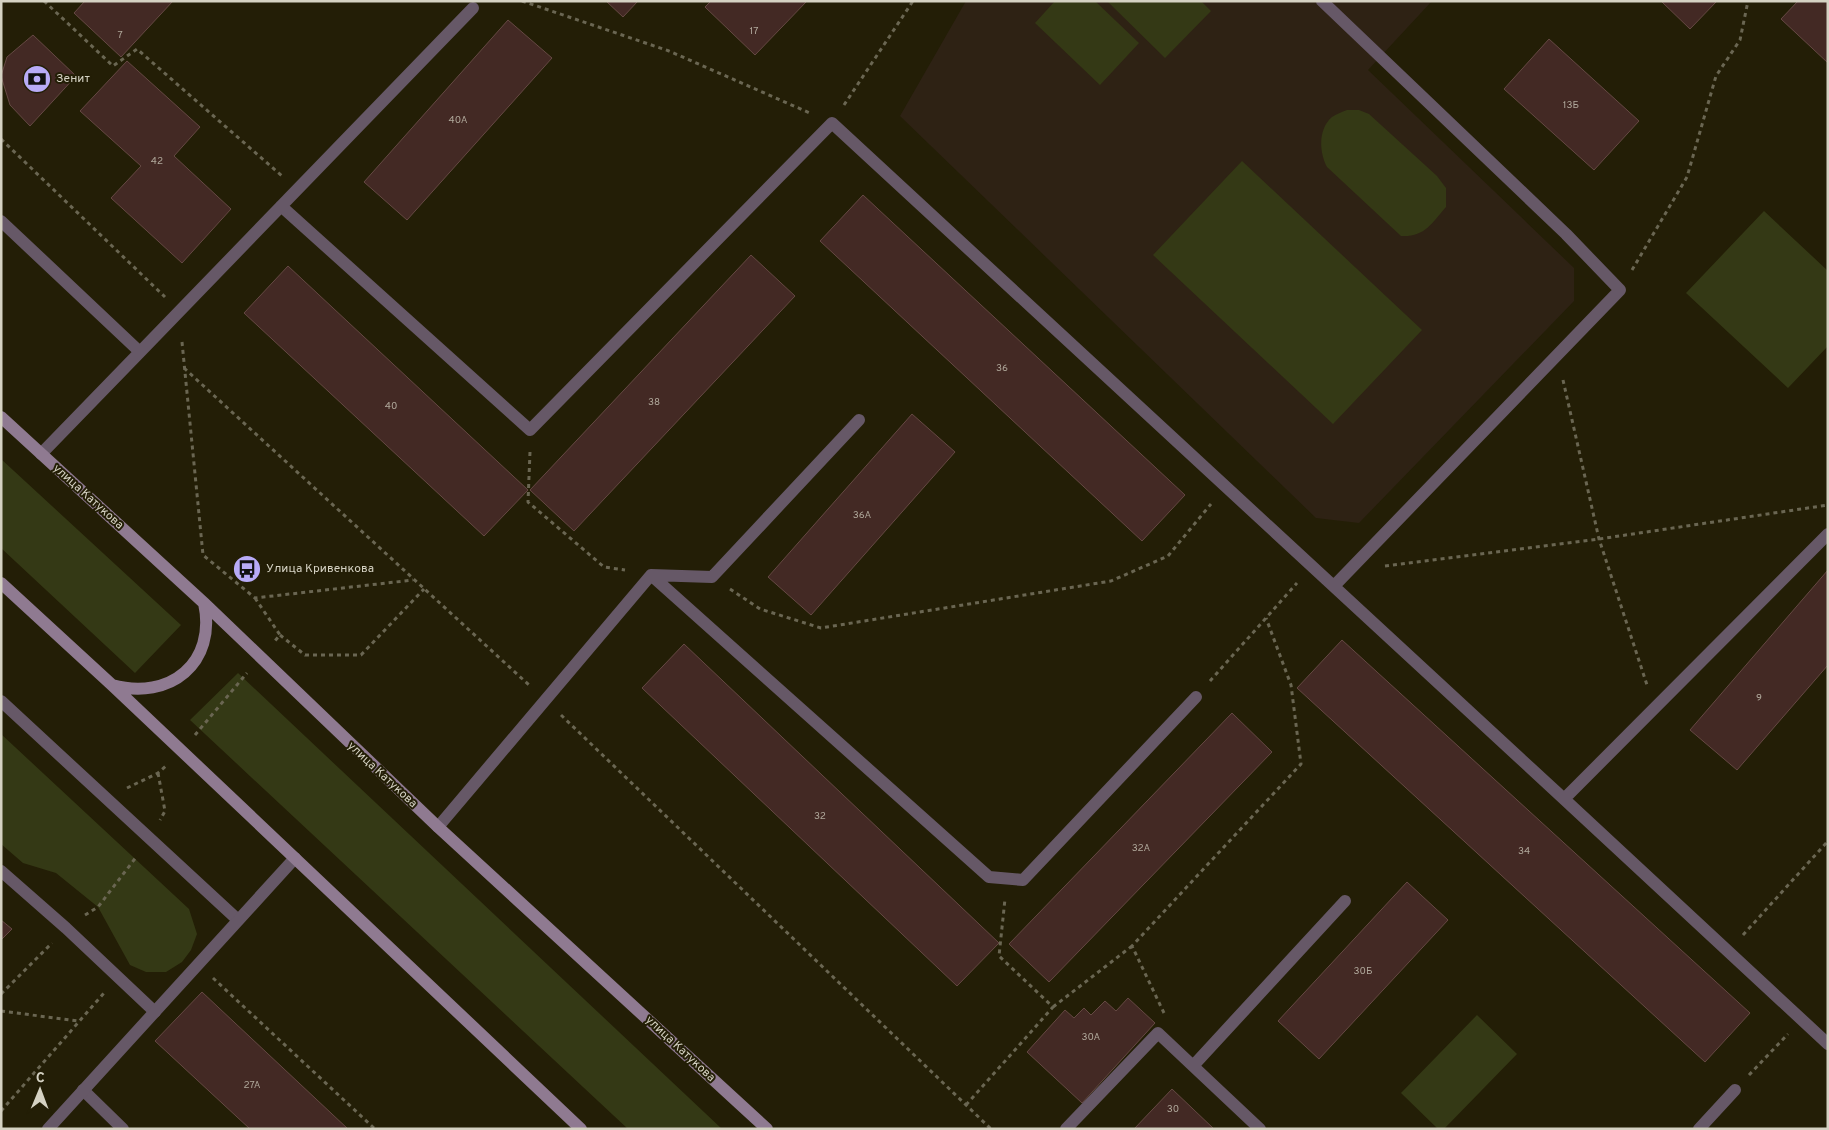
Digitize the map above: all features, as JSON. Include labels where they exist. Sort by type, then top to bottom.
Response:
[{"type":"main road","name":"улица Катукова","points":[[1,416],[40,454],[204,603],[438,827],[767,1129]]},
{"type":"main road","points":[[1,583],[112,685],[581,1129]]},
{"type":"main road","points":[[112,685],[126,689],[152,689],[177,680],[196,662],[206,637],[207,620],[204,603]]},
{"type":"street","points":[[1322,1],[1566,234],[1620,290],[1334,586]]},
{"type":"street","points":[[40,454],[473,8]]},
{"type":"street","points":[[281,206],[530,430],[832,123],[1828,1044]]},
{"type":"street","points":[[1,222],[140,352]]},
{"type":"street","points":[[651,575],[712,577],[859,420]]},
{"type":"street","points":[[1564,799],[1655,710],[1828,534]]},
{"type":"street","points":[[438,827],[651,575]]},
{"type":"street","points":[[651,575],[989,877],[1023,880],[1196,697]]},
{"type":"street","points":[[1,701],[238,920]]},
{"type":"street","points":[[48,1129],[295,858]]},
{"type":"street","points":[[1,871],[66,928],[155,1012]]},
{"type":"street","points":[[1193,1066],[1345,901]]},
{"type":"street","points":[[1066,1129],[1158,1033],[1260,1129]]},
{"type":"street","points":[[83,1090],[124,1129]]},
{"type":"street","points":[[1700,1129],[1735,1090]]},
{"type":"path","points":[[44,1],[114,66],[137,49],[297,190]]},
{"type":"path","points":[[522,1],[669,51],[832,123],[913,1]]},
{"type":"path","points":[[1620,290],[1687,177],[1716,76],[1740,40],[1748,1]]},
{"type":"path","points":[[1,139],[180,311],[203,555],[254,598],[280,635],[305,655],[361,655],[424,589]]},
{"type":"path","points":[[1557,355],[1599,539],[1655,710]]},
{"type":"path","points":[[184,368],[545,700],[991,1129]]},
{"type":"path","points":[[530,430],[528,502],[604,567],[651,575]]},
{"type":"path","points":[[712,577],[760,609],[821,628],[1111,581],[1168,556],[1226,486]]},
{"type":"path","points":[[1350,570],[1599,539],[1828,505]]},
{"type":"path","points":[[1196,697],[1312,566]]},
{"type":"path","points":[[254,598],[414,580]]},
{"type":"path","points":[[966,1105],[1053,1007],[1132,946],[1301,764],[1291,685],[1266,618]]},
{"type":"path","points":[[106,798],[158,773],[182,751],[280,635]]},
{"type":"path","points":[[1,994],[66,928],[98,907],[150,839],[165,810],[158,773]]},
{"type":"path","points":[[1728,951],[1828,841]]},
{"type":"path","points":[[1007,879],[999,956],[1053,1007]]},
{"type":"path","points":[[1132,946],[1165,1011],[1158,1033]]},
{"type":"path","points":[[198,964],[374,1129]]},
{"type":"path","points":[[1,1111],[118,977]]},
{"type":"path","points":[[1,1011],[78,1021]]},
{"type":"path","points":[[1735,1090],[1801,1020]]},
{"type":"shaded area","points":[[966,1],[1432,1],[1368,70],[1574,268],[1574,301],[1359,523],[1316,518],[900,116]]},
{"type":"green space","points":[[1055,1],[1095,1],[1139,43],[1100,85],[1035,23]]},
{"type":"green space","points":[[1107,1],[1201,1],[1211,11],[1165,58]]},
{"type":"green space","points":[[1347,110],[1359,110],[1369,114],[1437,176],[1446,188],[1446,207],[1422,232],[1401,236],[1327,167],[1321,148],[1324,128],[1332,117]]},
{"type":"green space","points":[[1242,161],[1422,330],[1333,424],[1153,255]]},
{"type":"green space","points":[[1764,211],[1828,271],[1828,346],[1788,388],[1686,293]]},
{"type":"green space","points":[[1,459],[181,625],[135,673],[1,548]]},
{"type":"green space","points":[[238,673],[722,1129],[628,1129],[190,720]]},
{"type":"green space","points":[[1,734],[189,909],[197,934],[191,950],[182,962],[166,972],[146,972],[130,965],[98,907],[56,873],[23,863],[1,844]]},
{"type":"green space","points":[[1477,1015],[1517,1054],[1444,1129],[1438,1129],[1401,1093]]},
{"type":"building","points":[[85,1],[173,1],[121,57],[74,13]]},
{"type":"building","points":[[606,1],[638,1],[623,17]]},
{"type":"building","points":[[711,1],[807,1],[755,55],[705,7]]},
{"type":"building","points":[[1661,1],[1717,1],[1690,29]]},
{"type":"building","points":[[1798,1],[1828,1],[1828,63],[1781,19]]},
{"type":"building","points":[[508,20],[552,58],[407,220],[364,182]]},
{"type":"building","name":"Зенит","points":[[33,35],[76,76],[30,126],[10,105],[1,76],[7,57]]},
{"type":"building","points":[[1549,39],[1639,121],[1594,170],[1504,89]]},
{"type":"building","points":[[127,61],[200,127],[174,156],[231,209],[182,263],[111,198],[141,166],[80,111]]},
{"type":"building","points":[[863,195],[1185,495],[1142,541],[820,241]]},
{"type":"building","points":[[751,255],[795,296],[574,531],[530,490]]},
{"type":"building","points":[[288,266],[528,490],[484,536],[244,313]]},
{"type":"building","points":[[912,414],[955,452],[811,615],[768,577]]},
{"type":"building","points":[[1828,570],[1828,665],[1737,770],[1690,730]]},
{"type":"building","points":[[1342,640],[1750,1013],[1705,1062],[1297,688]]},
{"type":"building","points":[[684,644],[999,943],[957,986],[642,688]]},
{"type":"building","points":[[1232,713],[1272,752],[1049,982],[1009,944]]},
{"type":"building","points":[[1407,882],[1448,920],[1319,1059],[1278,1021]]},
{"type":"building","points":[[1,920],[12,929],[1,940]]},
{"type":"building","points":[[202,992],[348,1129],[250,1129],[155,1041]]},
{"type":"building","points":[[1128,998],[1155,1023],[1082,1103],[1027,1052],[1065,1010],[1074,1018],[1084,1008],[1091,1015],[1105,1001],[1116,1011]]},
{"type":"building","points":[[1172,1089],[1214,1129],[1134,1129]]},
{"type":"place","name":"Зенит","points":[[37,79]]},
{"type":"place","name":"Улица Кривенкова","points":[[247,569]]}]
